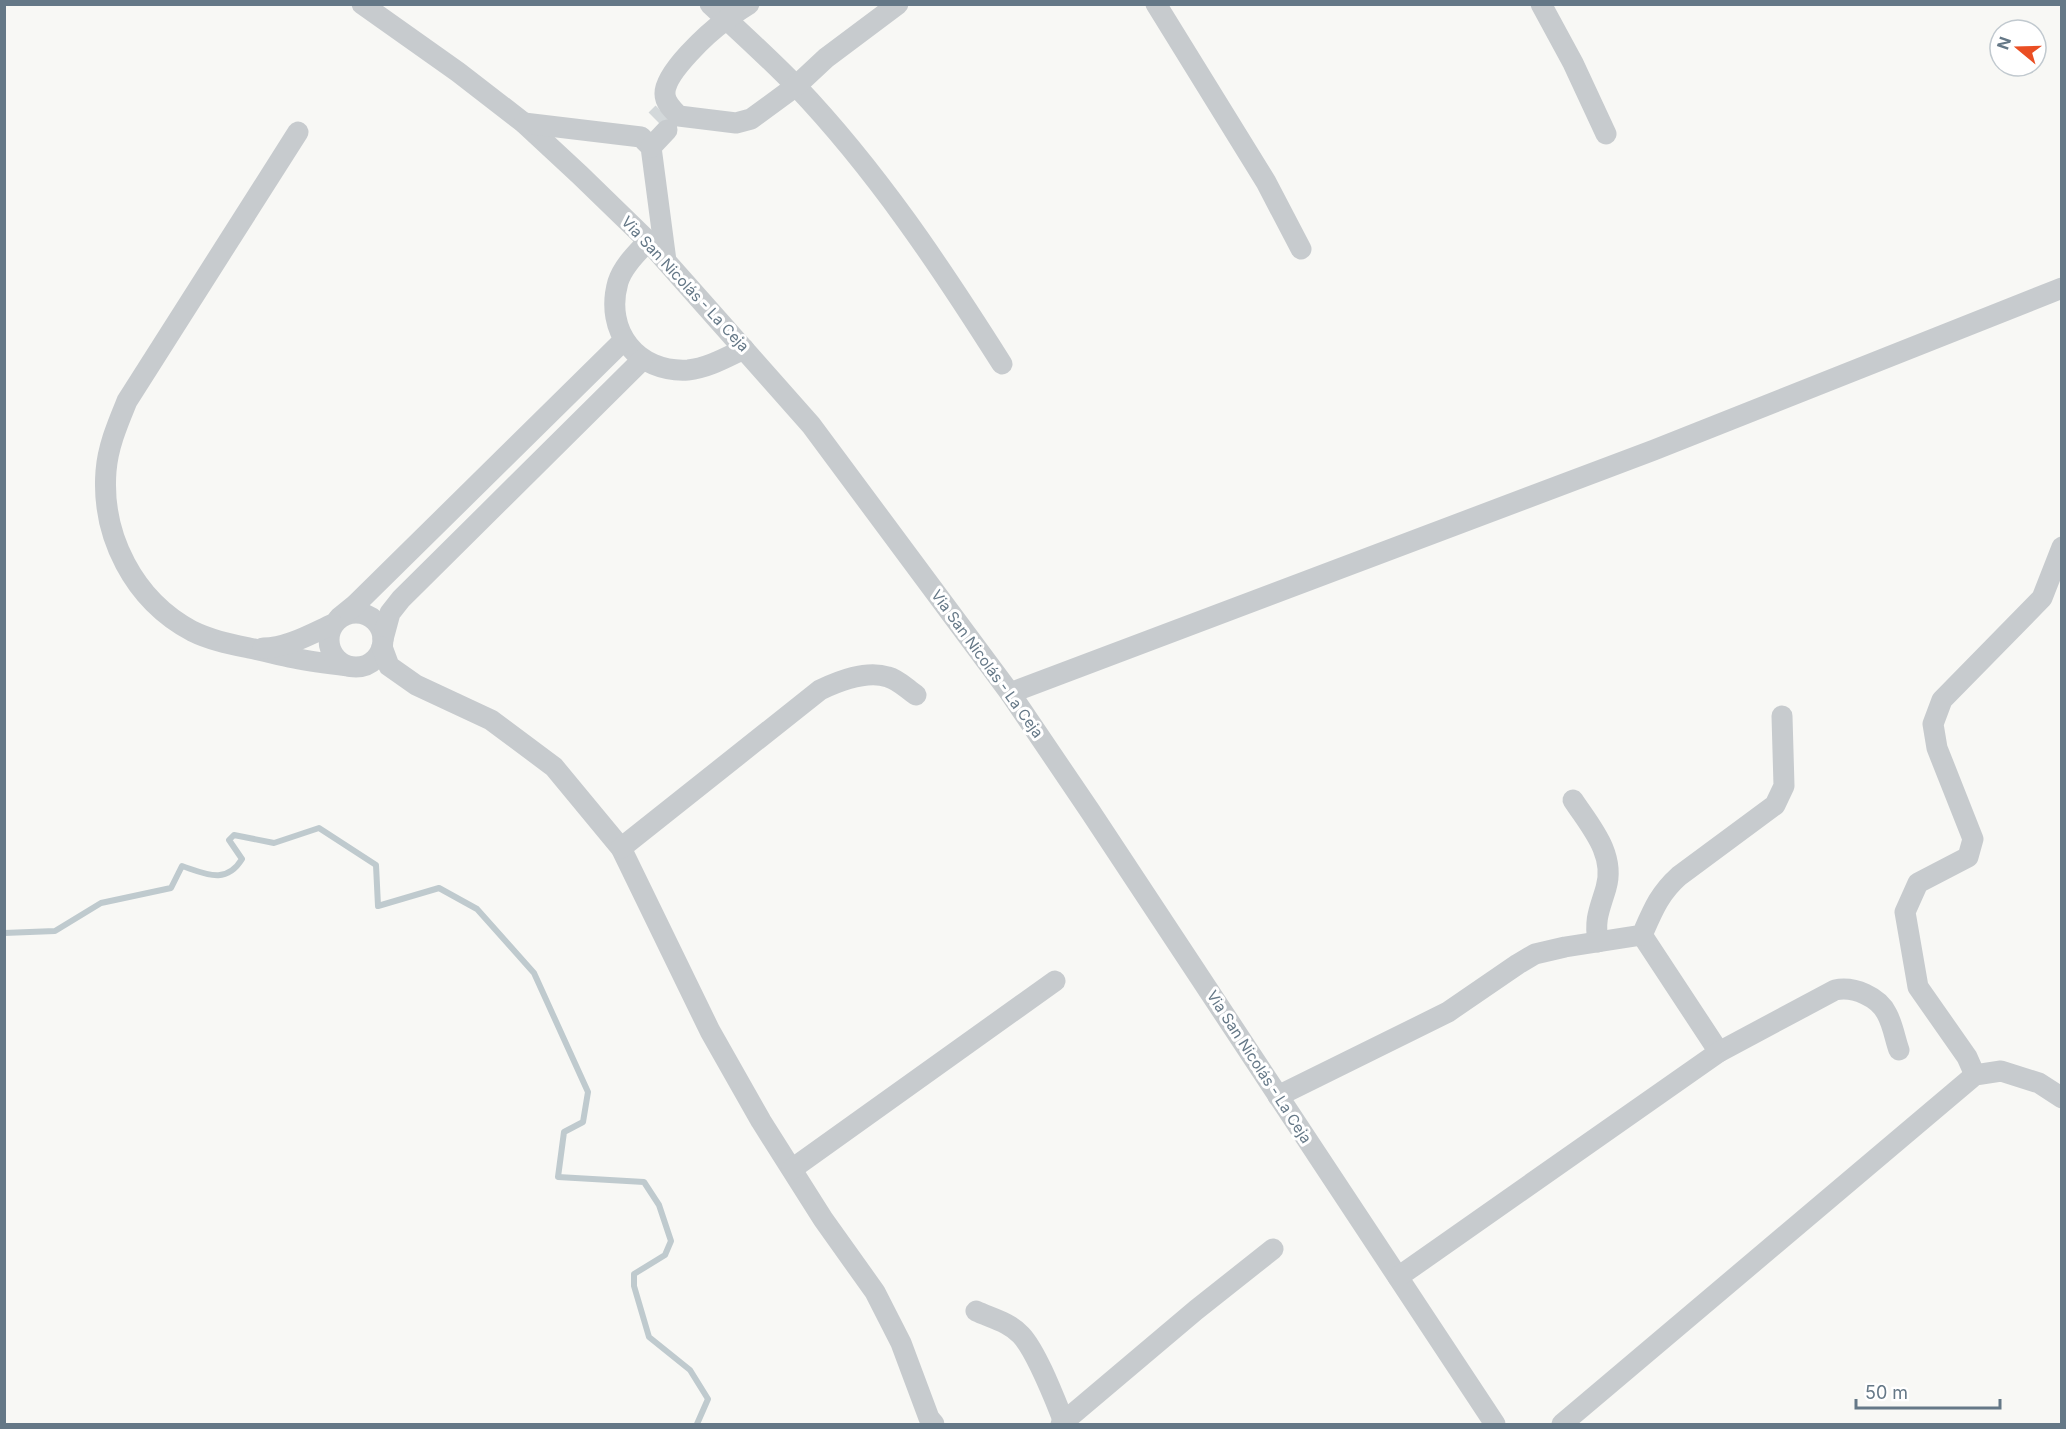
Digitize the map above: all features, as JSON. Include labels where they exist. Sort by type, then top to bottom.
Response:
[{"type":"street","name":"Via San Nicolás - La Ceja","points":[[362,4],[458,72],[524,123],[648,241],[811,425],[1010,693],[1495,1425]]},
{"type":"street","points":[[710,4],[796,86],[856,155],[920,238],[1002,364]]},
{"type":"street","points":[[668,118],[664,97],[668,81],[690,54],[726,19],[749,4]]},
{"type":"street","points":[[646,142],[668,118],[743,122],[757,115],[796,86],[826,58],[898,4]]},
{"type":"street","points":[[1156,4],[1266,182],[1301,249]]},
{"type":"street","points":[[1541,4],[1573,63],[1606,134]]},
{"type":"street","points":[[524,123],[646,142]]},
{"type":"street","points":[[298,132],[127,401],[110,447],[105,491],[112,535],[131,575],[160,609],[193,631],[221,642],[293,658],[353,667],[416,685],[491,720],[554,767],[621,848],[710,1031],[761,1121],[823,1219],[875,1292],[901,1344],[929,1418],[934,1425]]},
{"type":"street","points":[[646,142],[666,261]]},
{"type":"street","points":[[648,241],[631,260],[618,281],[615,296],[616,314],[624,340],[642,360],[654,365],[689,370],[711,364],[744,349]]},
{"type":"street","points":[[1010,693],[1654,450],[2061,288]]},
{"type":"street","points":[[624,340],[355,606],[336,621],[328,641],[334,657],[353,667],[373,662],[383,643],[390,613],[400,599],[642,360]]},
{"type":"street","points":[[1975,1075],[1967,1057],[1918,987],[1905,912],[1918,883],[1968,857],[1973,839],[1937,748],[1933,724],[1942,700],[2043,598],[2061,547]]},
{"type":"street","points":[[250,648],[270,648],[298,640],[346,614],[355,612],[371,617],[378,623],[389,666],[416,685]]},
{"type":"street","points":[[621,848],[819,690],[836,683],[875,675],[888,677],[916,695]]},
{"type":"street","points":[[1642,934],[1656,902],[1678,876],[1775,805],[1784,786],[1782,716]]},
{"type":"street","points":[[1572,800],[1606,853],[1609,866],[1607,886],[1598,909],[1595,927],[1598,942]]},
{"type":"street","points":[[1278,1096],[1448,1012],[1535,954],[1642,934]]},
{"type":"street","points":[[1642,934],[1719,1052]]},
{"type":"street","points":[[792,1169],[1055,981]]},
{"type":"street","points":[[1398,1277],[1719,1052],[1826,994],[1843,988],[1852,989],[1877,1001],[1887,1014],[1899,1050]]},
{"type":"street","points":[[1562,1425],[1975,1075],[2001,1071],[2039,1083],[2061,1098]]},
{"type":"street","points":[[976,1311],[1007,1324],[1020,1334],[1029,1346],[1062,1424],[1273,1249]]},
{"type":"waterway","points":[[4,933],[55,931],[101,903],[171,888],[182,866],[207,874],[222,875],[236,867],[242,859],[229,840],[234,835],[274,843],[319,828],[376,865],[378,906],[439,888],[477,909],[534,973],[588,1092],[583,1122],[564,1132],[558,1177],[644,1182],[659,1205],[671,1241],[665,1255],[634,1274],[634,1286],[649,1337],[690,1370],[708,1399],[697,1424]]},
{"type":"tunnel","points":[[656,120],[663,113]]}]
